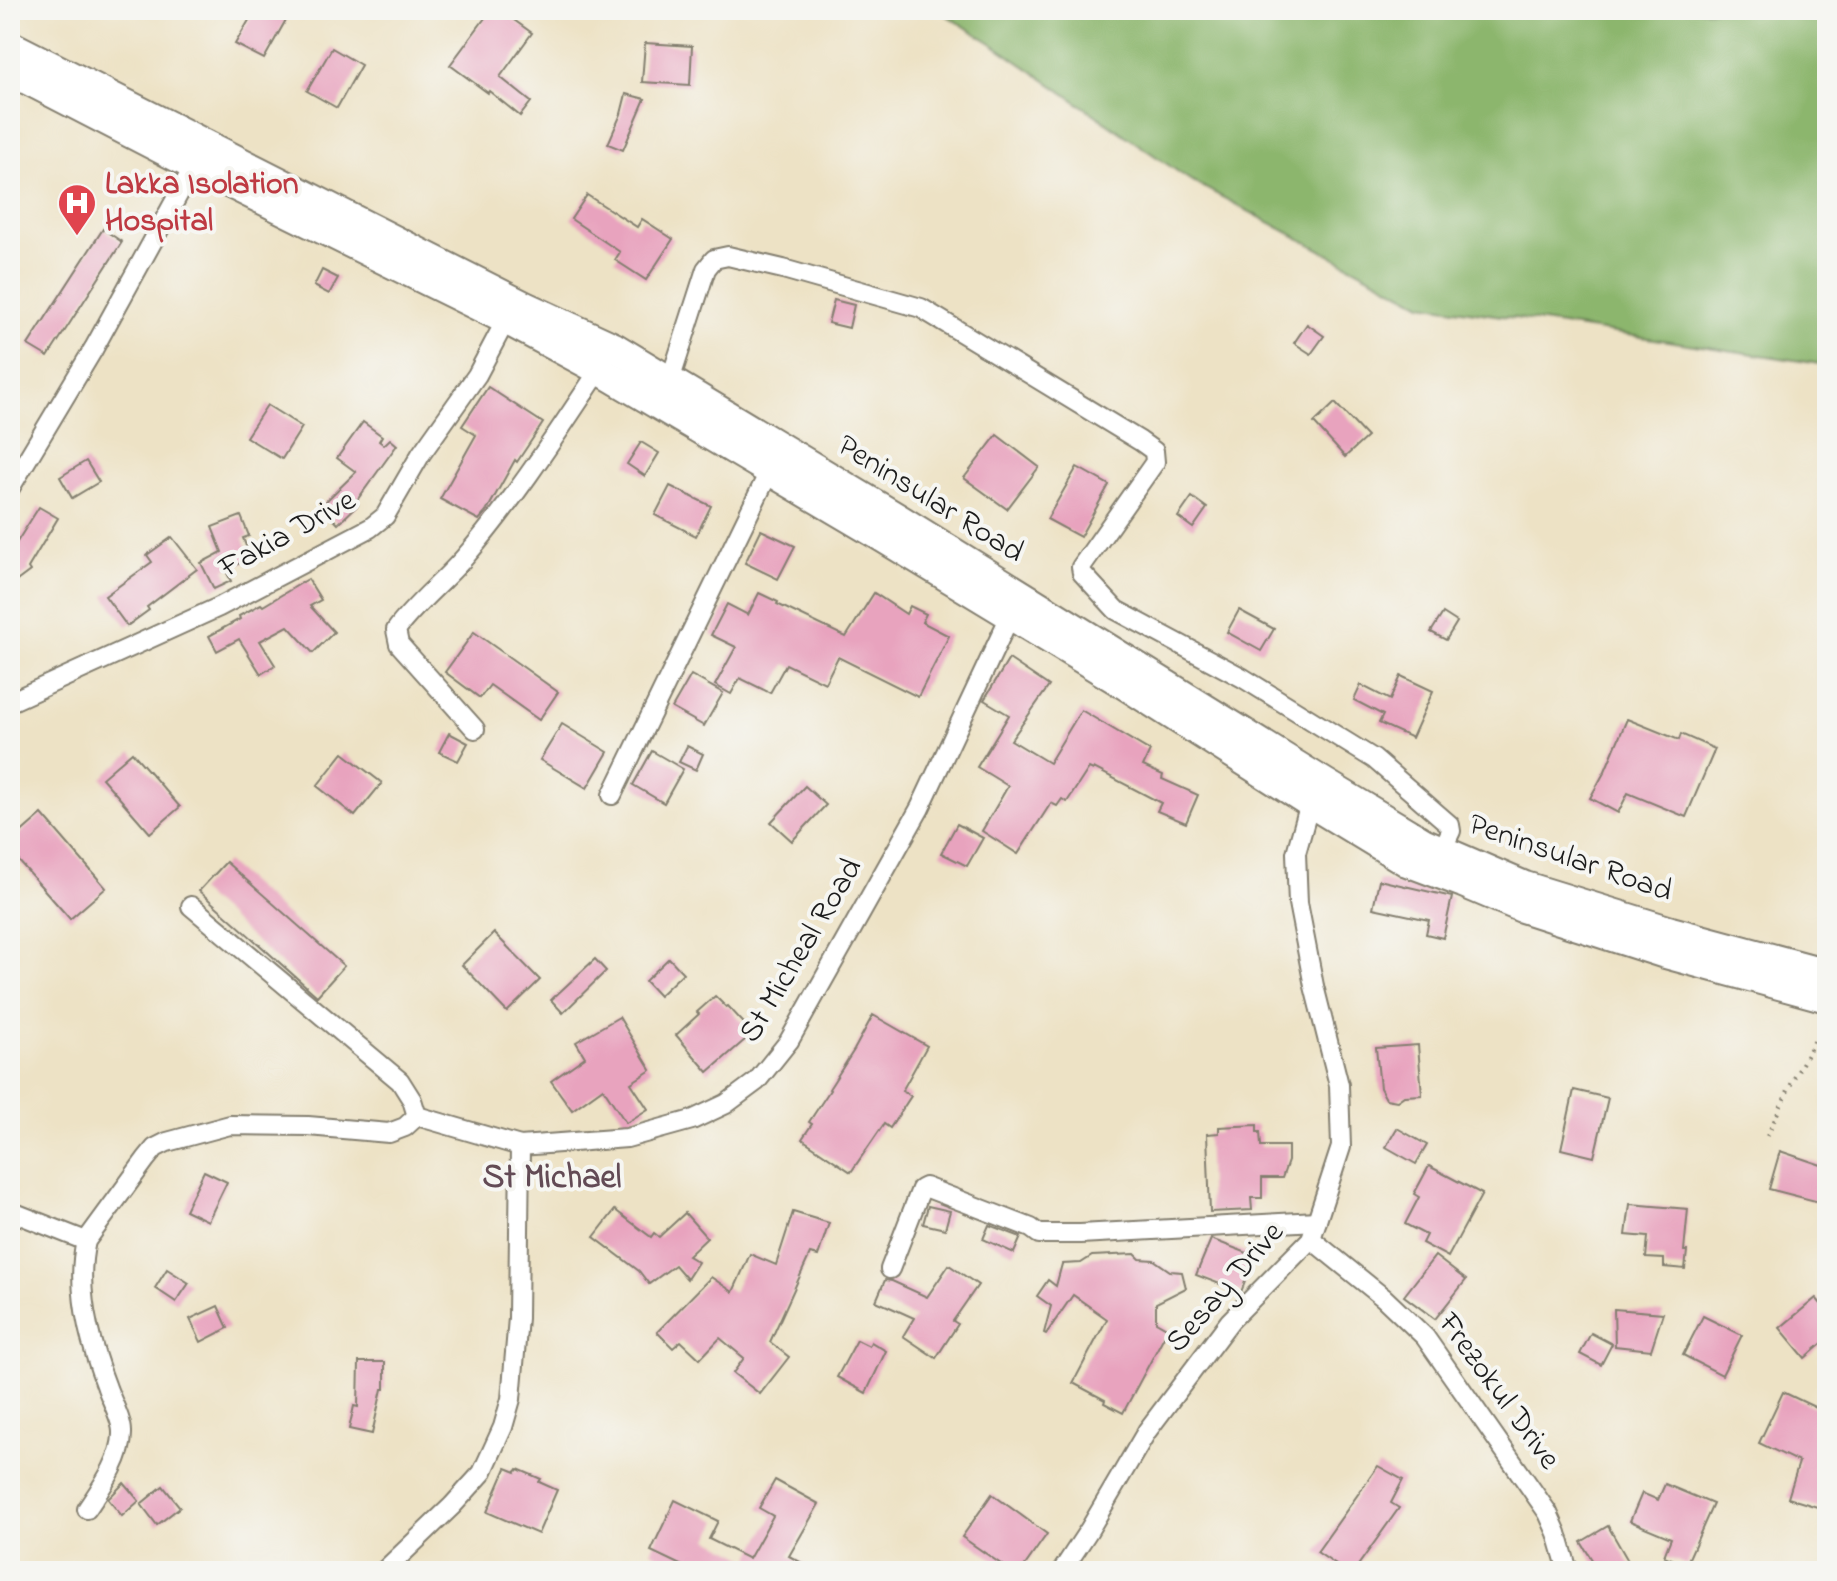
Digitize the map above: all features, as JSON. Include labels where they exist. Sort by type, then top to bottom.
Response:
[{"type":"main road","name":"Peninsular Road","points":[[10,45],[525,306],[606,358],[690,422],[769,472],[1117,680],[1318,793],[1525,886],[1671,931],[1827,973]]},
{"type":"main road","name":"Peninsular Road","points":[[10,71],[506,320],[670,381],[898,518],[1318,793],[1407,862],[1522,908],[1662,953],[1827,998]]},
{"type":"street","points":[[10,488],[94,348],[194,166]]},
{"type":"street","points":[[670,381],[706,269],[714,259],[728,256],[921,308],[1102,417],[1154,451],[1155,462],[1081,567],[1085,578],[1116,610],[1243,678],[1374,759],[1450,825],[1451,831],[1442,850]]},
{"type":"street","name":"Fakia Drive","points":[[10,702],[219,607],[370,528],[385,516],[421,454],[477,375],[506,320]]},
{"type":"street","points":[[475,729],[399,644],[396,630],[464,559],[515,493],[606,358]]},
{"type":"street","points":[[612,795],[769,472]]},
{"type":"street","name":"St Micheal Road","points":[[417,1116],[520,1146],[627,1138],[692,1120],[726,1104],[757,1081],[789,1041],[920,808],[1010,616]]},
{"type":"street","name":"Sesay Drive","points":[[1062,1571],[1147,1431],[1230,1321],[1314,1230],[1341,1147],[1339,1085],[1314,986],[1298,903],[1296,853],[1318,793]]},
{"type":"street","points":[[87,1509],[112,1470],[120,1448],[122,1430],[99,1368],[85,1312],[81,1270],[86,1241],[155,1148],[230,1125],[308,1126],[389,1133],[405,1127],[417,1116],[412,1100],[400,1081],[191,906]]},
{"type":"street","points":[[384,1571],[482,1473],[503,1427],[511,1399],[518,1318],[520,1146]]},
{"type":"street","points":[[890,1269],[921,1189],[925,1187],[1031,1228],[1039,1234],[1314,1230]]},
{"type":"street","points":[[10,1211],[86,1241]]},
{"type":"street","name":"Frezokul Drive","points":[[1314,1230],[1425,1337],[1548,1513],[1568,1571]]},
{"type":"path","points":[[1767,1136],[1827,1018]]},
{"type":"green space","points":[[938,10],[1827,10],[1827,365],[1422,304],[1190,180]]},
{"type":"building","points":[[255,10],[274,10],[287,18],[264,59],[235,44]]},
{"type":"building","points":[[491,10],[500,10],[532,33],[500,77],[531,102],[520,116],[450,65]]},
{"type":"building","points":[[645,43],[692,46],[690,85],[642,82]]},
{"type":"building","points":[[332,48],[361,65],[337,108],[307,91]]},
{"type":"building","points":[[626,94],[645,99],[623,150],[608,144]]},
{"type":"building","points":[[587,195],[637,227],[642,219],[673,239],[646,280],[615,260],[620,252],[571,219]]},
{"type":"building","points":[[103,229],[122,242],[48,357],[28,345]]},
{"type":"building","points":[[322,270],[338,278],[329,294],[314,286]]},
{"type":"building","points":[[834,300],[854,305],[849,328],[828,323]]},
{"type":"building","points":[[1307,324],[1324,336],[1311,354],[1294,343]]},
{"type":"building","points":[[488,387],[543,423],[517,462],[515,460],[479,520],[440,499],[476,435],[462,426]]},
{"type":"building","points":[[1335,403],[1367,437],[1345,457],[1314,423]]},
{"type":"building","points":[[267,405],[302,427],[282,459],[246,437]]},
{"type":"building","points":[[363,422],[382,436],[379,441],[384,445],[390,439],[397,445],[355,503],[358,505],[338,524],[321,506],[356,472],[337,458]]},
{"type":"building","points":[[997,435],[1039,467],[1007,509],[964,478]]},
{"type":"building","points":[[641,442],[659,453],[645,476],[627,464]]},
{"type":"building","points":[[86,461],[99,482],[72,498],[60,477]]},
{"type":"building","points":[[1077,467],[1109,485],[1080,537],[1047,519]]},
{"type":"building","points":[[670,486],[711,506],[696,536],[655,515]]},
{"type":"building","points":[[1192,497],[1207,508],[1193,528],[1178,517]]},
{"type":"building","points":[[39,507],[58,518],[28,568],[30,571],[10,586],[10,553]]},
{"type":"building","points":[[241,516],[249,536],[243,538],[251,559],[225,569],[231,581],[214,589],[201,563],[222,552],[212,527]]},
{"type":"building","points":[[761,530],[795,546],[778,579],[745,563]]},
{"type":"building","points":[[172,537],[197,569],[127,626],[105,596],[152,562],[147,555]]},
{"type":"building","points":[[308,579],[321,600],[310,606],[334,632],[313,653],[288,626],[260,641],[275,665],[261,674],[239,639],[217,651],[209,636]]},
{"type":"building","points":[[759,593],[846,637],[874,593],[906,614],[910,606],[926,614],[922,622],[949,636],[918,697],[838,657],[825,683],[786,664],[770,693],[740,678],[731,694],[715,685],[736,647],[711,635],[727,604],[748,615]]},
{"type":"building","points":[[1239,610],[1274,629],[1261,651],[1227,632]]},
{"type":"building","points":[[1443,613],[1457,622],[1446,640],[1431,632]]},
{"type":"building","points":[[474,632],[558,692],[539,720],[490,685],[480,698],[445,672]]},
{"type":"building","points":[[1009,659],[1049,686],[1011,740],[1049,763],[1081,710],[1150,751],[1143,766],[1163,775],[1162,779],[1198,795],[1186,823],[1157,811],[1161,803],[1089,768],[1067,802],[1062,799],[1057,806],[1051,803],[1018,854],[982,831],[1008,786],[977,767],[1009,715],[984,700]]},
{"type":"building","points":[[691,675],[723,693],[704,726],[672,708]]},
{"type":"building","points":[[1401,676],[1433,691],[1412,738],[1379,723],[1383,715],[1354,700],[1361,685],[1390,700]]},
{"type":"building","points":[[1627,719],[1679,740],[1681,734],[1715,749],[1686,817],[1628,793],[1618,813],[1590,798]]},
{"type":"building","points":[[562,724],[608,752],[587,788],[540,760]]},
{"type":"building","points":[[449,733],[468,743],[458,761],[439,752]]},
{"type":"building","points":[[687,746],[703,754],[696,770],[679,762]]},
{"type":"building","points":[[652,751],[683,769],[664,803],[633,785]]},
{"type":"building","points":[[132,752],[180,807],[150,833],[102,778]]},
{"type":"building","points":[[343,753],[382,783],[355,816],[317,786]]},
{"type":"building","points":[[805,786],[826,805],[792,841],[771,822]]},
{"type":"building","points":[[42,814],[106,888],[70,919],[10,851],[10,842]]},
{"type":"building","points":[[957,824],[983,838],[967,866],[941,853]]},
{"type":"building","points":[[226,862],[344,966],[317,996],[199,891]]},
{"type":"building","points":[[1379,880],[1452,897],[1443,938],[1426,934],[1429,920],[1373,908]]},
{"type":"building","points":[[494,933],[540,980],[507,1012],[462,965]]},
{"type":"building","points":[[669,958],[683,973],[659,996],[645,981]]},
{"type":"building","points":[[595,959],[606,971],[563,1013],[551,1000]]},
{"type":"building","points":[[715,996],[753,1033],[708,1072],[676,1035]]},
{"type":"building","points":[[873,1015],[927,1046],[902,1091],[911,1096],[890,1128],[884,1124],[851,1172],[802,1139]]},
{"type":"building","points":[[619,1017],[651,1070],[631,1083],[648,1109],[626,1123],[603,1088],[572,1110],[551,1081],[585,1057],[576,1042]]},
{"type":"building","points":[[1418,1045],[1422,1095],[1404,1096],[1397,1101],[1386,1099],[1380,1088],[1376,1048]]},
{"type":"building","points":[[1574,1090],[1608,1098],[1594,1157],[1561,1149]]},
{"type":"building","points":[[1257,1125],[1261,1146],[1288,1146],[1288,1161],[1282,1178],[1262,1178],[1262,1198],[1251,1198],[1252,1210],[1210,1212],[1207,1134],[1219,1133],[1219,1127]]},
{"type":"building","points":[[1397,1128],[1427,1145],[1416,1164],[1386,1147]]},
{"type":"building","points":[[1780,1151],[1827,1167],[1827,1204],[1769,1189]]},
{"type":"building","points":[[1429,1166],[1482,1194],[1448,1257],[1422,1243],[1426,1235],[1405,1224],[1419,1197],[1414,1194]]},
{"type":"building","points":[[204,1171],[227,1182],[208,1221],[185,1210]]},
{"type":"building","points":[[1630,1204],[1688,1209],[1685,1269],[1664,1267],[1664,1259],[1646,1258],[1648,1237],[1626,1235]]},
{"type":"building","points":[[928,1206],[950,1211],[945,1229],[923,1224]]},
{"type":"building","points":[[615,1210],[651,1237],[654,1233],[659,1237],[685,1213],[707,1238],[688,1256],[698,1262],[687,1279],[675,1265],[649,1284],[639,1271],[594,1237]]},
{"type":"building","points":[[793,1212],[829,1223],[818,1256],[810,1254],[770,1342],[789,1357],[760,1394],[733,1373],[744,1358],[720,1338],[700,1359],[681,1341],[673,1348],[657,1332],[711,1277],[733,1292],[750,1254],[776,1265]]},
{"type":"building","points":[[989,1225],[1021,1237],[1014,1253],[983,1239]]},
{"type":"building","points":[[1211,1239],[1255,1256],[1241,1292],[1196,1275]]},
{"type":"building","points":[[1135,1254],[1140,1259],[1154,1260],[1170,1271],[1182,1272],[1186,1288],[1156,1303],[1156,1322],[1168,1329],[1123,1413],[1073,1383],[1107,1319],[1073,1295],[1046,1334],[1051,1306],[1037,1296],[1048,1280],[1056,1286],[1062,1264],[1081,1263],[1092,1256]]},
{"type":"building","points":[[1435,1256],[1466,1280],[1435,1319],[1404,1296]]},
{"type":"building","points":[[949,1265],[978,1285],[953,1321],[958,1324],[936,1358],[903,1336],[914,1318],[876,1301],[885,1280],[927,1297]]},
{"type":"building","points":[[167,1269],[189,1283],[176,1302],[155,1288]]},
{"type":"building","points":[[1816,1298],[1827,1311],[1827,1339],[1805,1358],[1780,1328]]},
{"type":"building","points":[[218,1306],[228,1328],[201,1342],[190,1319]]},
{"type":"building","points":[[1614,1309],[1663,1313],[1651,1350],[1615,1346]]},
{"type":"building","points":[[1703,1316],[1742,1335],[1722,1375],[1683,1355]]},
{"type":"building","points":[[1591,1333],[1612,1344],[1601,1365],[1580,1354]]},
{"type":"building","points":[[857,1340],[869,1346],[871,1342],[886,1351],[866,1393],[837,1377]]},
{"type":"building","points":[[359,1362],[385,1362],[385,1389],[382,1389],[372,1434],[349,1429],[354,1406],[358,1407]]},
{"type":"building","points":[[1783,1392],[1827,1413],[1827,1510],[1788,1498],[1799,1462],[1759,1443]]},
{"type":"building","points":[[1378,1466],[1403,1480],[1391,1503],[1399,1508],[1354,1571],[1345,1571],[1317,1552]]},
{"type":"building","points":[[506,1468],[516,1472],[518,1469],[557,1490],[538,1534],[487,1512]]},
{"type":"building","points":[[775,1480],[819,1504],[789,1556],[817,1571],[693,1571],[651,1551],[675,1500],[718,1521],[709,1539],[749,1559],[773,1516],[759,1508]]},
{"type":"building","points":[[124,1483],[139,1501],[122,1516],[108,1499]]},
{"type":"building","points":[[1665,1484],[1713,1504],[1686,1565],[1664,1556],[1671,1538],[1630,1521],[1642,1493],[1658,1500]]},
{"type":"building","points":[[163,1486],[180,1507],[157,1525],[141,1504]]},
{"type":"building","points":[[992,1494],[1047,1534],[1021,1571],[1011,1571],[962,1537]]},
{"type":"building","points":[[1608,1526],[1635,1571],[1599,1571],[1581,1542]]},
{"type":"place","name":"Lakka Isolation Hospital","points":[[77,237]]},
{"type":"district","name":"St Michael","points":[[552,1179]]}]
